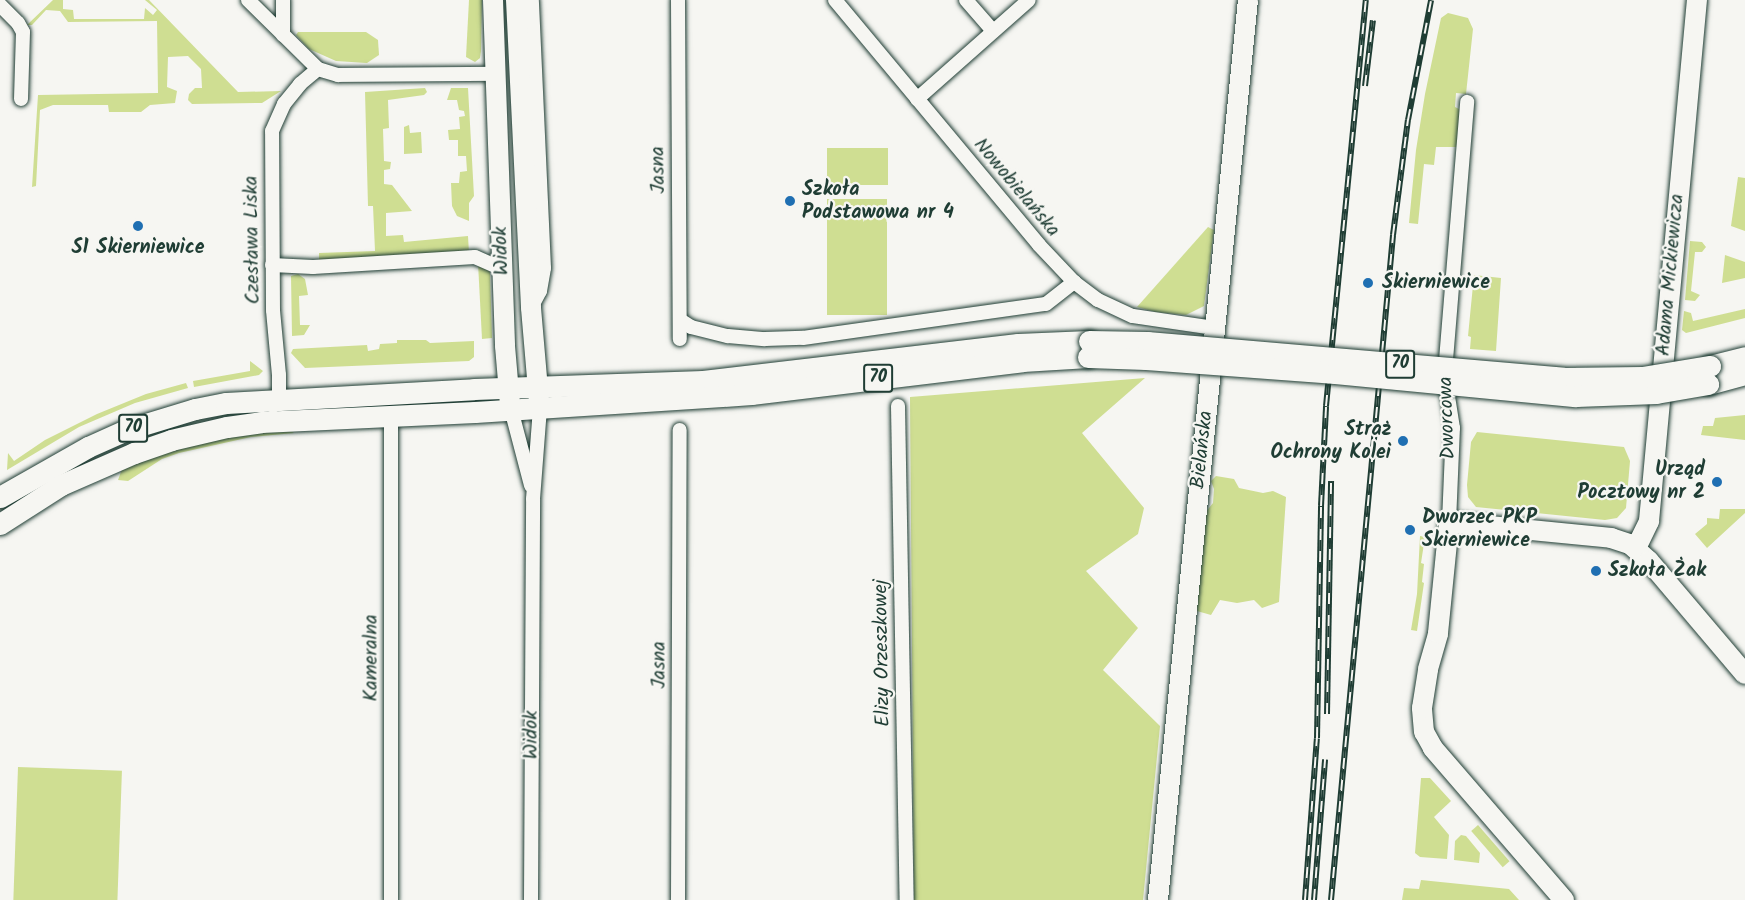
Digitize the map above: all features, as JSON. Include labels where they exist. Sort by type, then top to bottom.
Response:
[{"type":"main road","name":"70","points":[[0,497],[88,447],[126,430],[195,409],[279,398],[508,388],[538,397],[752,393],[1022,361],[1088,349],[1146,359],[1335,373],[1576,396],[1647,394],[1709,375],[1745,357]]},
{"type":"main road","name":"70","points":[[1709,375],[1745,374]]},
{"type":"main road","name":"70","points":[[0,524],[61,485],[134,453],[216,429],[261,422],[511,410],[538,397]]},
{"type":"street","points":[[248,0],[318,69],[339,75],[494,74]]},
{"type":"street","points":[[283,0],[283,35]]},
{"type":"street","name":"Widok","points":[[493,0],[494,74],[508,388],[511,410],[522,443],[533,499]]},
{"type":"street","name":"Widok","points":[[516,0],[531,308],[538,397],[533,499],[531,900]]},
{"type":"street","name":"Widok","points":[[531,308],[540,291],[544,268],[532,0]]},
{"type":"street","name":"Jasna","points":[[678,0],[680,339]]},
{"type":"street","name":"Nowobielańska","points":[[834,0],[1039,245],[1074,282],[1098,300],[1133,316],[1214,328]]},
{"type":"street","points":[[966,0],[993,31]]},
{"type":"street","points":[[917,99],[1029,0]]},
{"type":"street","name":"Bielańska","points":[[1158,900],[1248,0]]},
{"type":"street","name":"Adama Mickiewicza","points":[[1636,548],[1647,528],[1650,509],[1697,0]]},
{"type":"street","points":[[0,5],[18,22],[23,32],[21,99]]},
{"type":"street","name":"Czesława Liska","points":[[279,398],[272,265],[272,131],[288,99],[300,84],[318,69]]},
{"type":"street","name":"Dworcowa","points":[[1467,102],[1446,360],[1453,428],[1449,522],[1438,633],[1428,669],[1422,708],[1424,732],[1433,748],[1564,900]]},
{"type":"street","points":[[272,265],[313,267],[475,257],[502,268]]},
{"type":"street","points":[[680,320],[691,327],[728,336],[765,339],[803,338],[1046,304],[1074,282]]},
{"type":"street","points":[[261,422],[279,398]]},
{"type":"street","name":"Elizy Orzeszkowej","points":[[898,406],[907,900]]},
{"type":"street","name":"Kameralna","points":[[391,416],[391,900]]},
{"type":"street","name":"Jasna","points":[[678,900],[680,430]]},
{"type":"street","points":[[1449,522],[1611,538],[1636,548],[1745,674]]},
{"type":"green space","points":[[53,0],[63,0],[63,9],[73,10],[74,19],[144,19],[145,8],[153,15],[157,10],[145,0],[149,0],[238,92],[281,91],[262,103],[192,104],[188,100],[189,94],[195,88],[202,88],[201,69],[188,56],[168,57],[167,87],[177,91],[175,103],[150,105],[141,112],[109,112],[108,105],[53,105],[40,110],[36,186],[32,187],[38,95],[158,93],[157,21],[68,22],[60,11],[46,10],[32,25],[27,25]]},
{"type":"green space","points":[[469,0],[482,0],[481,51],[480,58],[475,62],[466,57]]},
{"type":"green space","points":[[1448,13],[1468,18],[1473,29],[1466,94],[1456,93],[1455,107],[1461,110],[1458,147],[1436,147],[1434,165],[1424,164],[1418,224],[1409,223],[1416,150],[1425,94],[1441,18]]},
{"type":"green space","points":[[298,32],[366,32],[378,40],[379,55],[367,63],[336,61],[309,49],[296,35]]},
{"type":"green space","points":[[425,88],[427,92],[424,95],[388,100],[389,128],[383,129],[384,161],[391,162],[390,169],[384,170],[384,184],[392,185],[412,211],[386,213],[386,236],[403,235],[404,242],[468,236],[469,253],[319,260],[319,253],[375,251],[373,206],[368,206],[365,92]]},
{"type":"green space","points":[[451,88],[468,88],[474,196],[469,203],[469,221],[457,216],[452,206],[451,183],[459,183],[460,172],[467,171],[466,156],[458,156],[458,140],[449,140],[448,130],[460,129],[459,117],[465,116],[464,111],[459,110],[457,100],[447,100]]},
{"type":"green space","points":[[409,125],[410,133],[421,132],[422,153],[404,154],[404,127]]},
{"type":"green space","points":[[827,148],[888,148],[888,185],[827,185]]},
{"type":"green space","points":[[1738,177],[1745,178],[1745,231],[1731,226]]},
{"type":"green space","points":[[827,199],[887,199],[887,315],[827,315]]},
{"type":"green space","points":[[1208,227],[1214,230],[1204,306],[1186,315],[1156,312],[1137,307]]},
{"type":"green space","points":[[1690,241],[1702,242],[1706,247],[1702,252],[1695,252],[1691,291],[1700,295],[1695,301],[1685,300]]},
{"type":"green space","points":[[1725,255],[1745,262],[1745,278],[1722,283]]},
{"type":"green space","points":[[478,263],[488,267],[490,273],[492,338],[482,339]]},
{"type":"green space","points":[[298,274],[305,279],[308,295],[299,296],[300,325],[310,325],[304,335],[292,336],[291,276]]},
{"type":"green space","points":[[1474,275],[1501,278],[1496,351],[1470,349],[1471,337],[1468,336]]},
{"type":"green space","points":[[1745,309],[1745,318],[1686,333],[1682,330],[1684,311],[1691,313],[1693,321]]},
{"type":"green space","points":[[397,340],[426,340],[430,343],[474,341],[474,357],[469,361],[305,368],[291,353],[293,349],[367,345],[368,351],[379,349],[380,344],[397,343]]},
{"type":"green space","points":[[250,361],[263,371],[259,375],[194,387],[193,381],[250,371]]},
{"type":"green space","points":[[1145,378],[1082,433],[1144,508],[1138,534],[1086,571],[1138,628],[1103,670],[1160,726],[1143,900],[914,900],[910,397]]},
{"type":"green space","points":[[186,383],[188,388],[135,403],[79,427],[7,470],[8,453],[14,461],[45,440],[97,414],[146,394]]},
{"type":"green space","points":[[1745,415],[1745,440],[1701,435],[1703,426],[1713,426],[1715,418]]},
{"type":"green space","points":[[289,430],[294,433],[251,437],[179,453],[162,459],[128,481],[118,480],[122,469],[144,459],[228,434]]},
{"type":"green space","points":[[1477,432],[1624,447],[1630,461],[1626,508],[1617,518],[1605,520],[1476,507],[1468,497],[1467,485],[1471,442]]},
{"type":"green space","points":[[1216,476],[1234,479],[1239,488],[1263,493],[1273,491],[1286,497],[1279,602],[1262,608],[1254,600],[1237,603],[1220,600],[1211,615],[1197,611],[1196,587],[1205,513],[1213,503],[1214,489],[1211,481]]},
{"type":"green space","points":[[1720,509],[1745,509],[1745,513],[1707,548],[1695,534],[1707,524],[1707,518],[1719,519]]},
{"type":"green space","points":[[1420,536],[1425,537],[1421,563],[1424,564],[1422,582],[1424,583],[1417,631],[1411,630],[1417,594]]},
{"type":"green space","points":[[18,767],[122,771],[117,900],[13,900]]},
{"type":"green space","points":[[1421,778],[1430,778],[1451,801],[1434,817],[1449,835],[1447,859],[1420,857],[1415,853]]},
{"type":"green space","points":[[1478,825],[1509,861],[1503,867],[1471,831]]},
{"type":"green space","points":[[1461,835],[1466,836],[1480,853],[1479,863],[1454,860],[1455,841]]},
{"type":"green space","points":[[1421,880],[1509,889],[1519,900],[1402,900],[1404,888],[1419,889]]},
{"type":"railway","points":[[1305,900],[1317,738],[1321,506],[1326,406],[1366,0]]},
{"type":"railway","points":[[1331,900],[1393,235],[1408,120],[1431,0]]},
{"type":"railway","points":[[1365,86],[1373,20]]},
{"type":"railway","points":[[1327,714],[1331,481]]},
{"type":"railway","points":[[1314,900],[1325,759]]},
{"type":"place","name":"Szkoła Podstawowa nr 4","points":[[790,201]]},
{"type":"place","name":"S1 Skierniewice","points":[[138,226]]},
{"type":"place","name":"Skierniewice","points":[[1368,283]]},
{"type":"place","name":"Straż Ochrony Kolei","points":[[1403,441]]},
{"type":"place","name":"Urząd Pocztowy nr 2","points":[[1717,482]]},
{"type":"place","name":"Dworzec PKP Skierniewice","points":[[1410,530]]},
{"type":"place","name":"Szkoła Żak","points":[[1596,571]]}]
